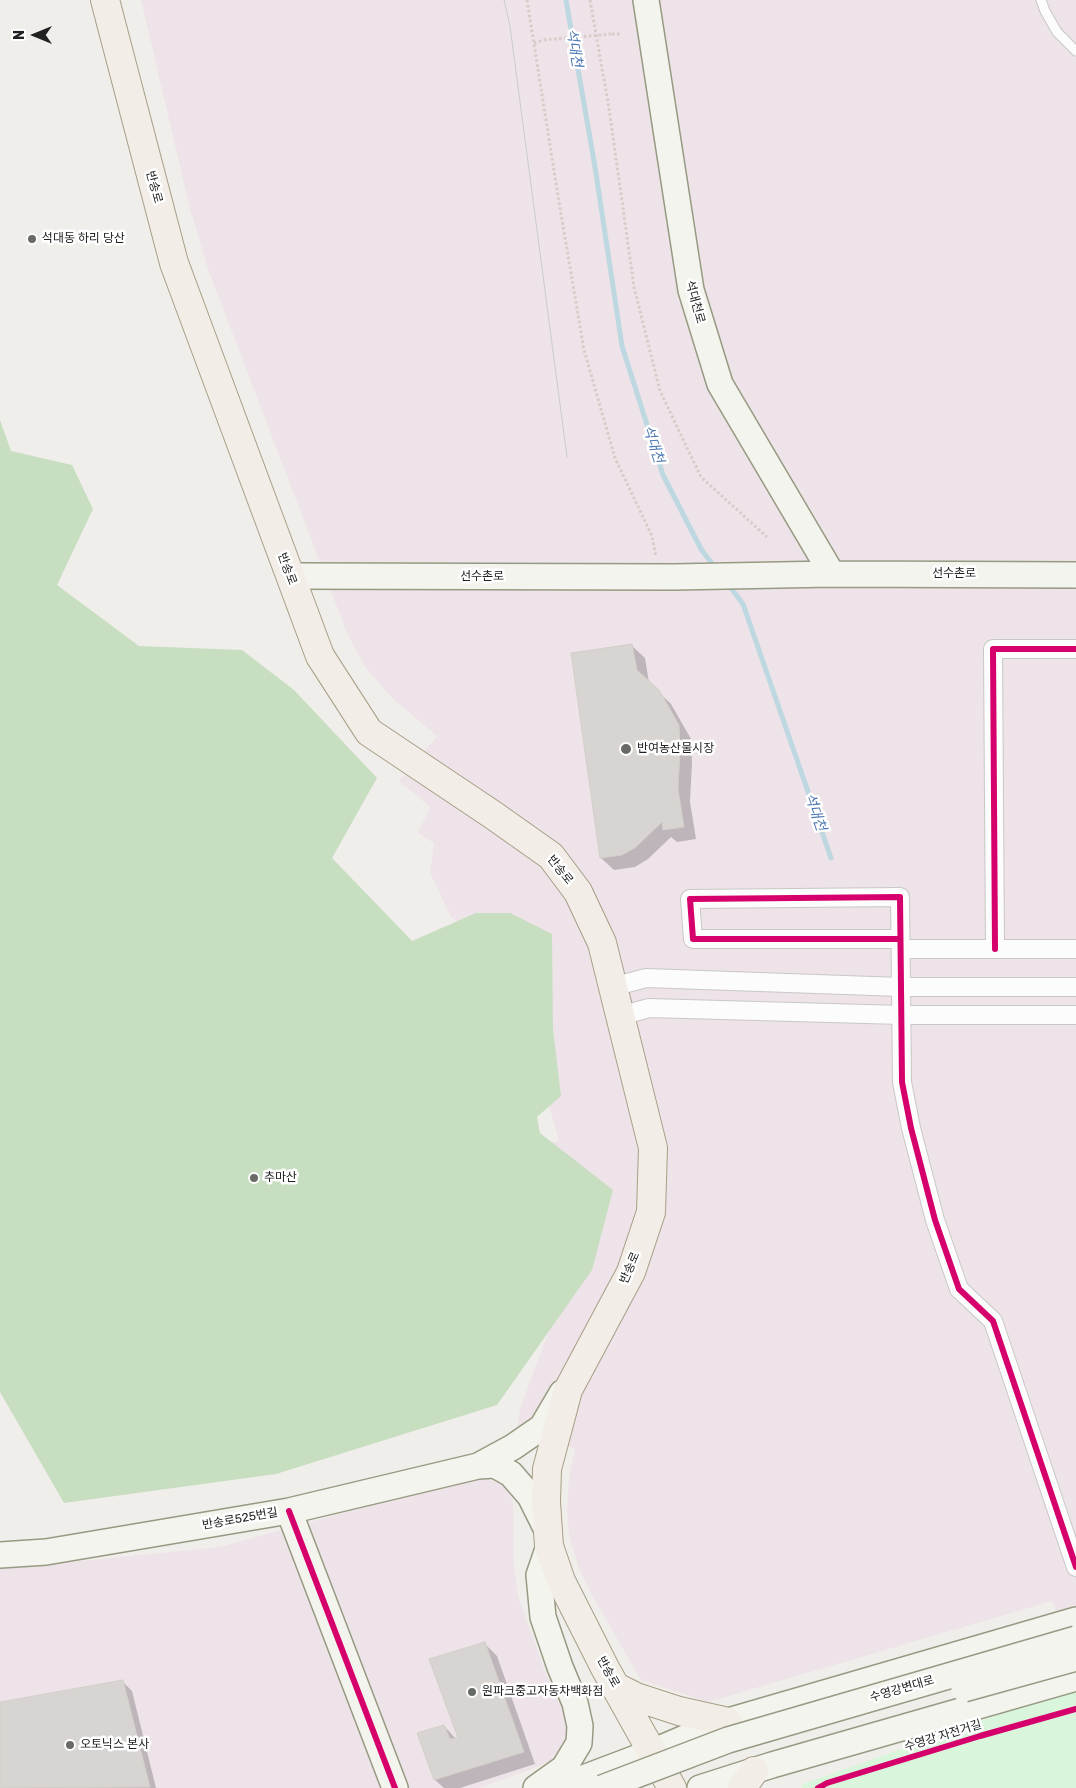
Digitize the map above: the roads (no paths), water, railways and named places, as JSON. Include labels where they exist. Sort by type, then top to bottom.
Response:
[{"type":"main road","points":[[86,0],[117,46]]},
{"type":"main road","name":"반송로","points":[[105,0],[174,263],[320,656],[370,732],[551,856],[578,892],[602,943],[653,1148],[651,1212],[631,1272],[568,1390],[547,1469],[548,1538],[560,1581],[672,1788]]},
{"type":"main road","name":"석대천로","points":[[646,0],[690,290],[720,384],[832,574]]},
{"type":"main road","name":"선수촌로","points":[[290,576],[1076,575]]},
{"type":"main road","points":[[478,1466],[513,1448],[542,1427],[576,1374]]},
{"type":"main road","points":[[478,1466],[495,1465],[511,1474],[535,1504],[548,1538],[539,1575],[544,1617],[560,1666],[575,1703],[580,1726],[579,1743],[564,1768],[536,1788]]},
{"type":"main road","name":"반송로525번길","points":[[0,1556],[46,1552],[289,1511],[478,1466]]},
{"type":"main road","points":[[289,1511],[395,1788]]},
{"type":"main road","points":[[557,1788],[652,1752],[728,1731],[1076,1620]]},
{"type":"main road","name":"수영강변대로","points":[[728,1731],[1076,1638]]},
{"type":"main road","points":[[645,1788],[734,1753],[1076,1658]]},
{"type":"main road","points":[[700,1788],[748,1779],[1076,1678]]},
{"type":"main road","points":[[616,1687],[636,1697],[728,1731]]},
{"type":"main road","points":[[602,1788],[728,1731]]},
{"type":"street","points":[[995,949],[993,649],[1076,649]]},
{"type":"street","points":[[1076,949],[995,949],[901,944],[693,939],[690,898],[900,897],[901,944],[902,987],[902,1082],[910,1128],[935,1220],[958,1288],[993,1321],[1076,1567]]},
{"type":"street","points":[[612,987],[646,978],[902,987],[1076,987]]},
{"type":"street","points":[[620,1016],[649,1008],[902,1015],[1076,1016]]},
{"type":"lane","points":[[1041,0],[1057,32],[1076,51]]},
{"type":"waterway","name":"석대천","points":[[566,0],[595,167],[622,346],[663,475],[701,549],[716,569]]},
{"type":"waterway","name":"석대천","points":[[728,584],[743,604],[831,858]]},
{"type":"tram line","points":[[504,0],[510,26],[567,457]]},
{"type":"place","name":"석대동 하리 당산","points":[[32,239]]},
{"type":"place","name":"반여농산물시장","points":[[626,749]]},
{"type":"place","name":"추마산","points":[[254,1178]]},
{"type":"place","name":"원파크중고자동차백화점","points":[[472,1692]]},
{"type":"place","name":"오토닉스 본사","points":[[70,1745]]}]
